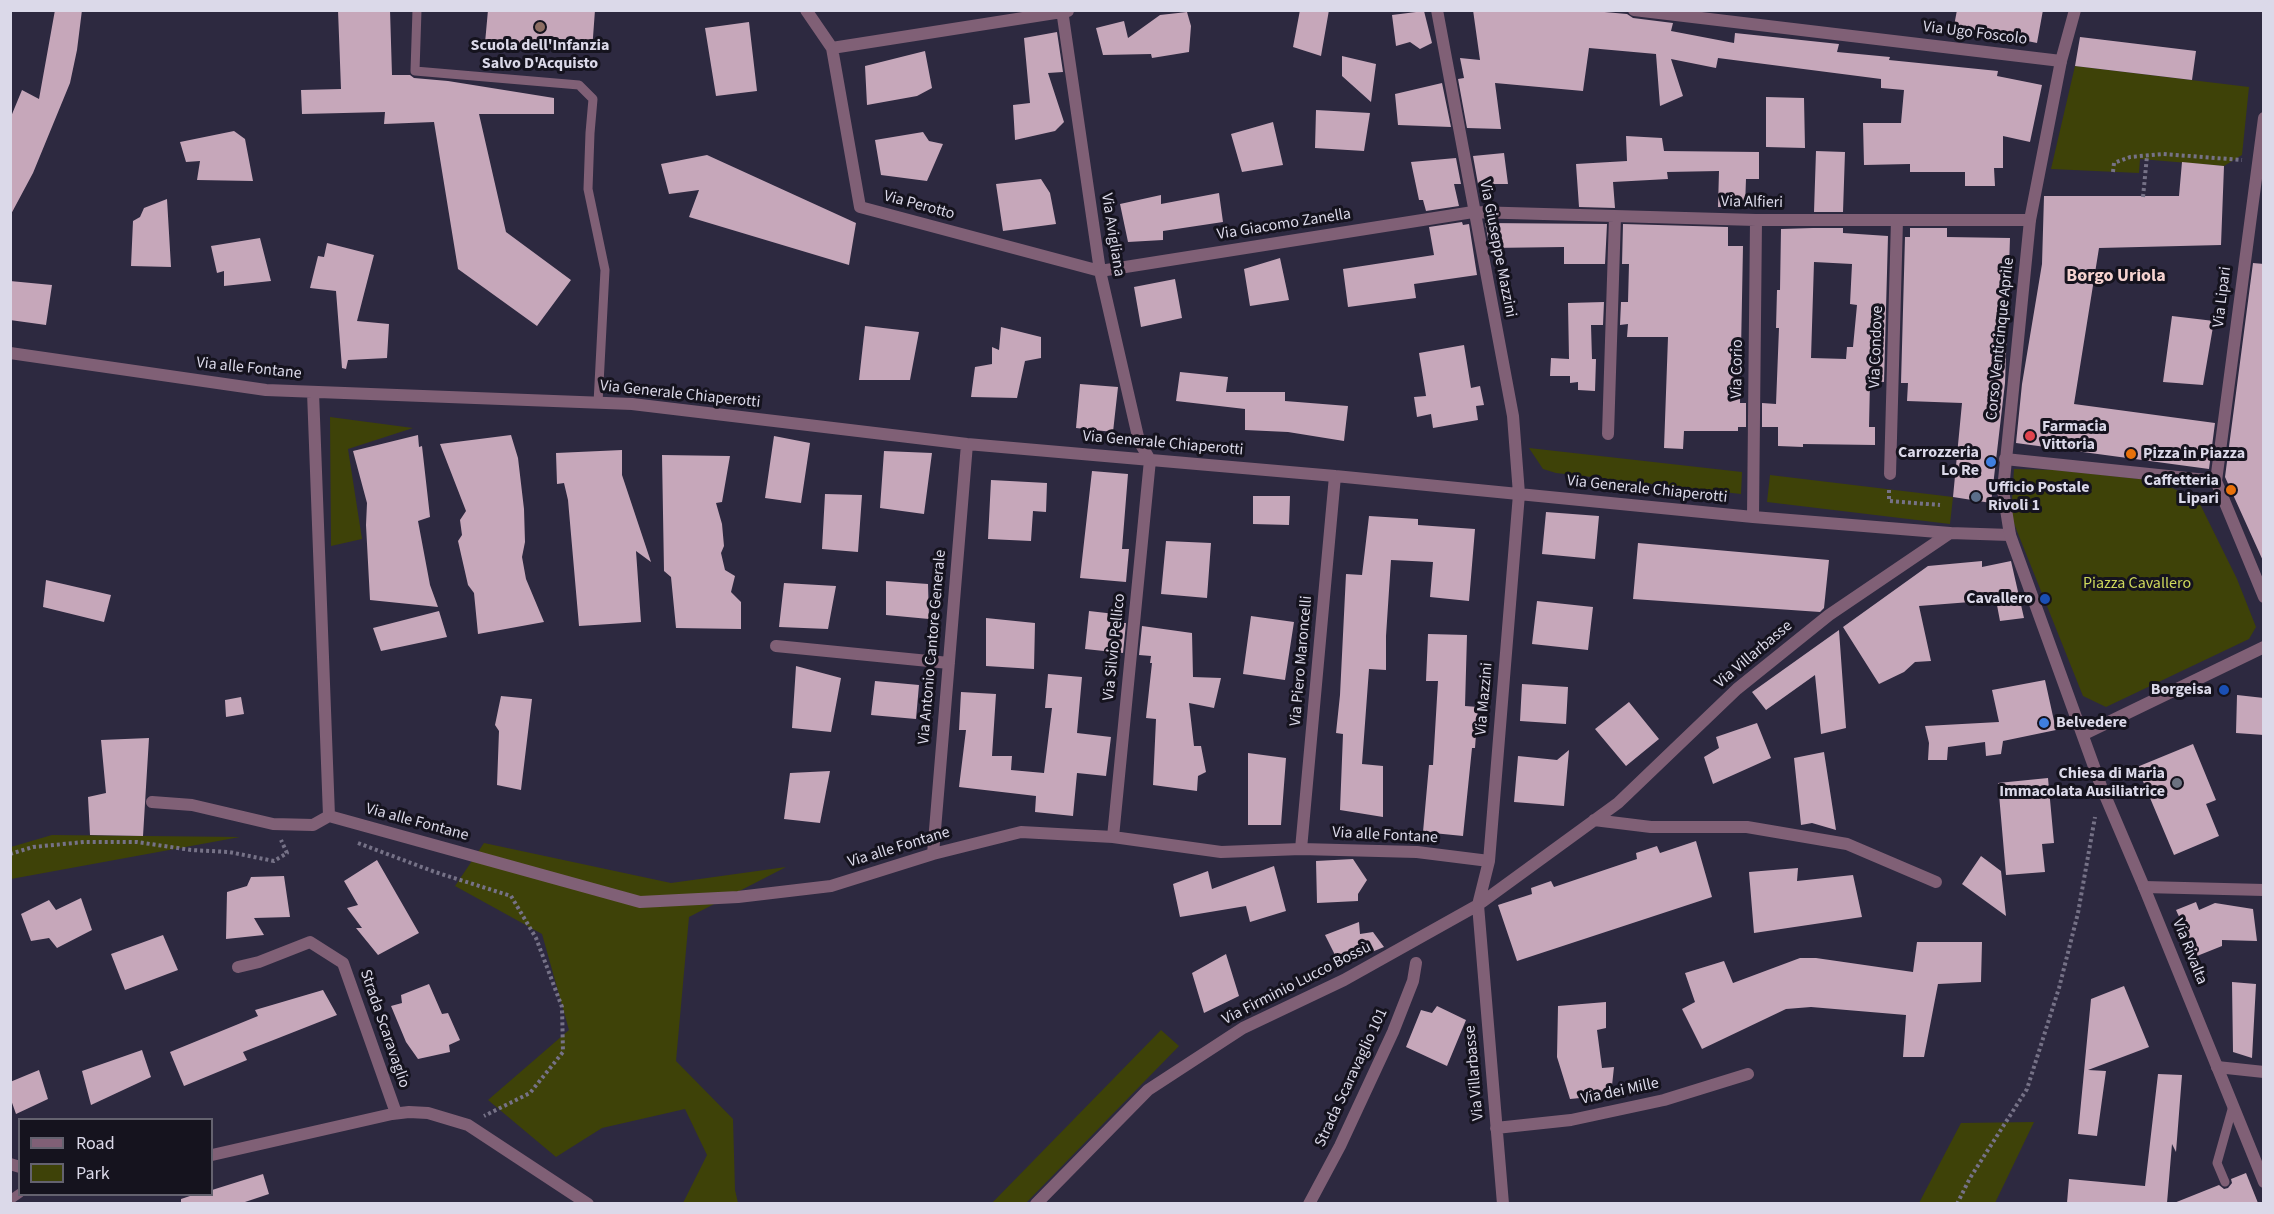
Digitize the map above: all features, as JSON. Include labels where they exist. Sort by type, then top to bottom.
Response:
[{"type":"street","name":"Via Perotto","points":[[806,10],[832,48],[860,207],[1100,271]]},
{"type":"street","name":"Via Giuseppe Mazzini","points":[[1437,10],[1513,416],[1518,494]]},
{"type":"street","name":"Via Ugo Foscolo","points":[[1634,10],[2061,61]]},
{"type":"street","name":"Corso Venticinque Aprile","points":[[2075,10],[2061,61],[2030,220],[2002,490],[2010,535],[2084,734]]},
{"type":"street","points":[[832,48],[1065,11]]},
{"type":"street","name":"Via Avigliana","points":[[1065,11],[1100,271],[1139,441],[1150,460]]},
{"type":"street","name":"Via Lipari","points":[[2216,481],[2264,118]]},
{"type":"street","name":"Via Alfieri","points":[[1473,212],[1756,220],[2030,220]]},
{"type":"street","name":"Via Giacomo Zanella","points":[[1100,271],[1473,212]]},
{"type":"street","points":[[1608,434],[1615,217]]},
{"type":"street","name":"Via Corio","points":[[1752,518],[1756,220]]},
{"type":"street","name":"Via Condove","points":[[1890,474],[1897,220]]},
{"type":"street","name":"Via alle Fontane","points":[[10,353],[266,390],[313,392],[329,816],[640,902],[738,897],[831,886],[933,854],[1021,832],[1113,837],[1221,852],[1301,849],[1417,852],[1489,861]]},
{"type":"street","name":"Via Generale Chiaperotti","points":[[313,392],[633,404],[967,444],[1335,476],[1752,518],[1950,533],[2010,535]]},
{"type":"street","name":"Via Antonio Cantore Generale","points":[[933,854],[967,444]]},
{"type":"street","points":[[2005,459],[2216,481],[2264,597]]},
{"type":"street","name":"Via Silvio Pellico","points":[[1113,837],[1150,460]]},
{"type":"street","name":"Via Piero Maroncelli","points":[[1301,849],[1335,476]]},
{"type":"street","name":"Via Mazzini","points":[[1478,904],[1489,861],[1518,494]]},
{"type":"street","name":"Via Villarbasse","points":[[1503,1203],[1478,904],[1618,803],[1737,689],[1829,615],[1950,533]]},
{"type":"street","points":[[776,646],[948,663]]},
{"type":"street","points":[[2084,734],[2264,647]]},
{"type":"street","name":"Via Rivalta","points":[[2084,734],[2101,786],[2264,1182]]},
{"type":"street","points":[[152,802],[192,805],[273,824],[313,825],[329,816]]},
{"type":"street","points":[[1594,820],[1651,827],[1747,827],[1847,844],[1936,882]]},
{"type":"street","points":[[2144,887],[2264,890]]},
{"type":"street","name":"Via Firminio Lucco Bossù","points":[[1036,1203],[1148,1090],[1243,1028],[1344,980],[1478,904]]},
{"type":"street","name":"Strada Scaravaglio","points":[[238,968],[260,962],[310,942],[343,963],[396,1113]]},
{"type":"street","name":"Strada Scaravaglio 101","points":[[1309,1203],[1341,1146],[1393,1032],[1413,981],[1416,963]]},
{"type":"street","points":[[2217,1067],[2264,1072]]},
{"type":"street","name":"Via dei Mille","points":[[1496,1128],[1571,1120],[1664,1100],[1748,1074]]},
{"type":"street","name":"Strada Scaravaglio","points":[[213,1155],[396,1113],[428,1113],[468,1125],[588,1203]]},
{"type":"lane","points":[[417,10],[415,71],[579,85],[593,99],[588,189],[605,270],[598,403]]},
{"type":"lane","points":[[2225,1182],[2217,1162],[2233,1106]]},
{"type":"path","points":[[2113,172],[2114,163],[2130,157],[2163,154],[2248,160]]},
{"type":"path","points":[[2143,197],[2147,156]]},
{"type":"path","points":[[1890,474],[1889,501],[1940,505]]},
{"type":"path","points":[[1957,1203],[1970,1178],[2027,1089],[2060,988],[2073,934],[2101,786]]},
{"type":"path","points":[[10,854],[33,846],[84,842],[137,842],[190,850],[229,852],[274,861],[287,853],[279,836],[293,825]]},
{"type":"path","points":[[353,842],[511,897],[536,938],[562,1007],[563,1052],[530,1093],[468,1125]]},
{"type":"green space","points":[[2075,66],[2249,87],[2242,155],[2224,166],[2140,159],[2139,173],[2051,169]]},
{"type":"green space","points":[[330,417],[413,428],[348,449],[362,539],[331,546]]},
{"type":"green space","points":[[1529,448],[1742,472],[1741,494],[1556,473],[1543,469]]},
{"type":"green space","name":"Piazza Cavallero","points":[[2014,469],[2055,470],[2159,481],[2199,502],[2237,579],[2256,627],[2249,639],[2106,707],[2083,696],[2011,516]]},
{"type":"green space","points":[[1770,475],[1953,497],[1950,524],[1767,502]]},
{"type":"green space","points":[[52,835],[240,837],[11,879],[11,847]]},
{"type":"green space","points":[[484,843],[671,883],[786,867],[689,917],[676,1061],[733,1119],[735,1190],[738,1203],[683,1203],[707,1155],[685,1109],[602,1128],[556,1157],[488,1100],[569,1030],[542,934],[455,886]]},
{"type":"green space","points":[[1161,1030],[1179,1046],[1026,1203],[992,1203]]},
{"type":"green space","points":[[2034,1122],[1995,1203],[1919,1203],[1961,1123]]},
{"type":"building","points":[[55,10],[82,10],[70,83],[33,173],[10,216],[10,119],[22,90],[39,99]]},
{"type":"building","points":[[338,10],[390,10],[392,75],[410,75],[414,78],[448,81],[554,98],[554,114],[479,114],[506,232],[571,280],[537,326],[458,269],[434,122],[384,124],[385,112],[302,114],[301,90],[341,89]]},
{"type":"building","name":"Scuola dell'Infanzia Salvo D'Acquisto","points":[[488,10],[595,10],[592,51],[485,43]]},
{"type":"building","points":[[1300,10],[1329,10],[1321,56],[1293,47]]},
{"type":"building","points":[[1473,10],[1582,10],[1627,14],[1633,18],[1673,23],[1671,31],[1734,43],[1735,33],[1839,44],[1837,52],[1890,57],[1889,60],[1998,71],[1997,76],[2042,85],[2030,142],[2003,136],[2003,168],[1994,168],[1995,186],[1965,186],[1965,172],[1910,172],[1910,164],[1864,165],[1863,123],[1901,123],[1904,90],[1881,88],[1881,79],[1718,58],[1716,68],[1671,59],[1683,96],[1660,106],[1656,54],[1589,48],[1583,91],[1495,83],[1501,129],[1467,128],[1458,79],[1464,78],[1460,58],[1480,60]]},
{"type":"building","points":[[1957,10],[2043,10],[2037,43],[1954,26]]},
{"type":"building","points":[[1424,11],[1432,43],[1420,49],[1410,42],[1396,46],[1392,15]]},
{"type":"building","points":[[1187,12],[1191,26],[1189,52],[1152,58],[1151,54],[1103,55],[1096,28],[1124,21],[1128,38],[1160,15]]},
{"type":"building","points":[[749,22],[757,91],[716,96],[705,28]]},
{"type":"building","points":[[1057,32],[1063,72],[1048,73],[1064,122],[1055,131],[1015,140],[1013,105],[1030,103],[1024,38]]},
{"type":"building","points":[[2080,37],[2196,51],[2192,80],[2075,66]]},
{"type":"building","points":[[925,51],[932,88],[917,96],[867,105],[865,66]]},
{"type":"building","points":[[1342,56],[1376,64],[1371,102],[1342,76]]},
{"type":"building","points":[[1442,83],[1451,127],[1398,125],[1395,94]]},
{"type":"building","points":[[1766,97],[1804,98],[1805,148],[1766,147]]},
{"type":"building","points":[[1316,110],[1370,113],[1364,151],[1315,148]]},
{"type":"building","points":[[1273,122],[1283,165],[1242,172],[1231,134]]},
{"type":"building","points":[[234,131],[245,139],[253,181],[197,180],[200,161],[186,162],[180,142]]},
{"type":"building","points":[[923,132],[929,141],[943,144],[927,181],[881,175],[875,140]]},
{"type":"building","points":[[1626,136],[1662,138],[1664,151],[1759,152],[1759,179],[1746,179],[1745,207],[1718,207],[1719,171],[1667,172],[1668,179],[1613,182],[1615,208],[1579,207],[1576,164],[1627,161]]},
{"type":"building","points":[[1816,151],[1845,152],[1843,212],[1814,212]]},
{"type":"building","points":[[1504,153],[1508,184],[1478,184],[1473,156]]},
{"type":"building","points":[[707,155],[856,223],[849,265],[689,217],[699,190],[669,194],[661,164]]},
{"type":"building","points":[[1456,158],[1461,184],[1454,184],[1459,206],[1426,211],[1423,200],[1419,200],[1411,162]]},
{"type":"building","points":[[2182,162],[2224,166],[2221,245],[2099,248],[2074,404],[2215,423],[2209,469],[2016,443],[2022,384],[2042,264],[2044,196],[2179,196]]},
{"type":"building","points":[[1041,179],[1050,193],[1056,224],[1003,231],[996,184]]},
{"type":"building","points":[[1219,193],[1223,222],[1163,231],[1163,240],[1128,242],[1120,204],[1161,195],[1161,204]]},
{"type":"building","points":[[167,199],[171,267],[131,266],[133,221],[140,217],[144,208]]},
{"type":"building","points":[[1462,222],[1463,225],[1469,224],[1477,275],[1414,284],[1416,298],[1348,307],[1343,269],[1434,255],[1429,227]]},
{"type":"building","points":[[1485,223],[1607,224],[1605,264],[1564,264],[1564,247],[1490,248]]},
{"type":"building","points":[[1623,224],[1728,227],[1728,246],[1743,246],[1740,403],[1746,403],[1746,427],[1738,427],[1738,431],[1684,431],[1683,449],[1664,448],[1668,337],[1627,337],[1628,324],[1620,325],[1621,302],[1628,302],[1629,264],[1622,264]]},
{"type":"building","points":[[1843,228],[1843,233],[1888,236],[1884,382],[1870,381],[1869,427],[1875,427],[1875,445],[1778,446],[1778,427],[1762,427],[1762,403],[1776,404],[1779,328],[1776,328],[1777,290],[1780,290],[1781,229]],"holes":[[[1814,262],[1852,264],[1850,304],[1857,305],[1853,347],[1847,347],[1846,359],[1811,358]]]},
{"type":"building","points":[[1910,228],[1947,228],[1947,237],[2010,238],[2005,383],[1991,503],[1953,497],[1962,403],[1907,401],[1908,383],[1901,383],[1905,237],[1910,237]]},
{"type":"building","points":[[260,238],[271,281],[224,286],[224,271],[217,273],[211,246]]},
{"type":"building","points":[[327,243],[374,255],[357,321],[389,324],[387,358],[348,360],[346,369],[342,368],[336,291],[310,288],[318,256],[324,257]]},
{"type":"building","points":[[1280,258],[1289,300],[1250,306],[1244,269]]},
{"type":"building","points":[[2253,263],[2264,264],[2264,563],[2225,477]]},
{"type":"building","points":[[1175,279],[1182,318],[1141,327],[1134,287]]},
{"type":"building","points":[[10,281],[52,285],[46,325],[10,320]]},
{"type":"building","points":[[1604,302],[1603,325],[1591,325],[1592,359],[1596,359],[1595,391],[1578,390],[1578,382],[1570,383],[1570,376],[1550,376],[1551,358],[1569,359],[1568,303]]},
{"type":"building","points":[[2172,316],[2214,321],[2203,385],[2163,382]]},
{"type":"building","points":[[865,326],[919,332],[910,380],[859,380]]},
{"type":"building","points":[[1001,327],[1041,337],[1041,358],[1025,361],[1017,398],[971,397],[975,367],[992,364],[992,347],[999,350]]},
{"type":"building","points":[[1464,345],[1471,388],[1480,386],[1484,405],[1476,406],[1478,420],[1433,428],[1431,414],[1417,417],[1414,397],[1426,396],[1419,353]]},
{"type":"building","points":[[1180,372],[1228,377],[1226,392],[1285,392],[1285,401],[1348,406],[1344,441],[1288,432],[1245,430],[1245,409],[1176,401]]},
{"type":"building","points":[[1080,384],[1118,387],[1113,432],[1076,428]]},
{"type":"building","points":[[418,435],[419,447],[422,446],[430,517],[418,521],[430,585],[438,607],[370,600],[367,503],[353,451]]},
{"type":"building","points":[[511,435],[518,458],[524,509],[525,542],[522,557],[526,579],[544,622],[478,634],[474,593],[468,585],[458,541],[462,535],[460,520],[466,511],[440,444]]},
{"type":"building","points":[[774,436],[810,443],[801,503],[765,498]]},
{"type":"building","points":[[622,450],[622,475],[651,562],[636,551],[641,622],[579,626],[568,500],[564,483],[557,484],[556,453]]},
{"type":"building","points":[[884,451],[932,453],[924,514],[880,508]]},
{"type":"building","points":[[662,455],[730,456],[722,502],[716,503],[722,524],[724,546],[721,553],[725,570],[735,576],[731,592],[741,602],[741,629],[676,628],[671,577],[664,571]]},
{"type":"building","points":[[1092,471],[1128,474],[1122,549],[1129,549],[1126,582],[1080,578]]},
{"type":"building","points":[[991,480],[1047,483],[1046,512],[1033,511],[1031,541],[988,539]]},
{"type":"building","points":[[825,494],[862,495],[858,552],[822,549]]},
{"type":"building","points":[[1253,496],[1290,496],[1289,525],[1253,524]]},
{"type":"building","points":[[1546,512],[1599,516],[1595,559],[1542,554]]},
{"type":"building","points":[[1369,516],[1418,519],[1418,525],[1475,529],[1469,601],[1430,597],[1433,562],[1391,560],[1386,670],[1369,669],[1362,764],[1383,766],[1383,817],[1340,810],[1343,734],[1336,733],[1346,574],[1362,575]]},
{"type":"building","points":[[1166,541],[1211,543],[1207,598],[1161,594]]},
{"type":"building","points":[[1638,543],[1829,560],[1824,608],[1820,612],[1633,599]]},
{"type":"building","points":[[1982,561],[1982,567],[2011,561],[2024,618],[2000,621],[1996,600],[1919,606],[1931,661],[1915,662],[1904,672],[1879,684],[1843,627],[1928,566]]},
{"type":"building","points":[[46,580],[111,595],[104,622],[43,607]]},
{"type":"building","points":[[886,581],[928,584],[929,619],[886,615]]},
{"type":"building","points":[[784,583],[836,586],[828,629],[779,627]]},
{"type":"building","points":[[1537,601],[1593,607],[1588,650],[1532,644]]},
{"type":"building","points":[[439,611],[447,637],[381,651],[373,628]]},
{"type":"building","points":[[1089,611],[1124,615],[1123,623],[1126,623],[1123,653],[1085,649]]},
{"type":"building","points":[[1251,616],[1294,622],[1285,680],[1243,674]]},
{"type":"building","points":[[986,618],[1035,623],[1034,669],[986,666]]},
{"type":"building","points":[[1142,626],[1192,633],[1193,677],[1221,678],[1214,708],[1189,703],[1194,746],[1201,746],[1206,772],[1198,776],[1197,791],[1153,785],[1156,719],[1146,718],[1152,663],[1150,663],[1151,656],[1139,655]]},
{"type":"building","points":[[1839,630],[1846,728],[1821,734],[1815,675],[1766,710],[1752,692]]},
{"type":"building","points":[[1428,634],[1467,635],[1465,706],[1478,707],[1463,836],[1423,832],[1429,765],[1433,765],[1438,681],[1426,681]]},
{"type":"building","points":[[796,666],[841,678],[831,732],[792,728]]},
{"type":"building","points":[[1048,674],[1082,677],[1077,733],[1111,737],[1106,776],[1077,773],[1073,816],[1035,812],[1036,796],[959,787],[966,730],[959,730],[961,692],[996,694],[992,756],[1012,756],[1011,770],[1044,773],[1052,708],[1045,708]]},
{"type":"building","points":[[2045,680],[2056,730],[2003,741],[2001,754],[1986,756],[1985,742],[1948,747],[1947,760],[1928,760],[1929,743],[1925,726],[1999,722],[1992,690]]},
{"type":"building","points":[[875,681],[919,685],[916,719],[871,715]]},
{"type":"building","points":[[1522,684],[1568,687],[1566,724],[1520,721]]},
{"type":"building","points":[[2237,695],[2264,698],[2264,735],[2236,733]]},
{"type":"building","points":[[501,696],[532,699],[521,790],[497,785],[499,731],[495,725]]},
{"type":"building","points":[[241,697],[244,714],[226,717],[225,700]]},
{"type":"building","points":[[1629,702],[1659,739],[1626,766],[1595,729]]},
{"type":"building","points":[[1757,723],[1771,758],[1713,784],[1704,757],[1719,748],[1716,737]]},
{"type":"building","points":[[149,738],[143,836],[90,835],[88,797],[106,793],[101,740]]},
{"type":"building","name":"Chiesa di Maria Immacolata Ausiliatrice","points":[[2193,744],[2216,800],[2206,804],[2219,836],[2174,855],[2137,767]]},
{"type":"building","points":[[1569,750],[1564,806],[1514,802],[1518,756],[1557,760]]},
{"type":"building","points":[[1824,752],[1836,830],[1812,823],[1801,825],[1794,758]]},
{"type":"building","points":[[1248,753],[1286,758],[1281,825],[1248,825]]},
{"type":"building","points":[[830,771],[820,823],[784,819],[790,773]]},
{"type":"building","points":[[2048,778],[2054,843],[2042,844],[2045,872],[2006,875],[1998,783]]},
{"type":"building","points":[[1696,841],[1712,897],[1517,961],[1498,905],[1532,894],[1531,888],[1551,881],[1554,887],[1637,859],[1636,853],[1657,846],[1660,853]]},
{"type":"building","points":[[1981,856],[2001,871],[2006,916],[1962,884]]},
{"type":"building","points":[[1353,859],[1367,880],[1358,894],[1358,901],[1317,903],[1316,861]]},
{"type":"building","points":[[377,860],[419,933],[378,955],[356,928],[362,928],[347,908],[358,905],[344,881]]},
{"type":"building","points":[[1274,866],[1286,911],[1250,922],[1246,906],[1180,917],[1173,884],[1208,871],[1212,889]]},
{"type":"building","points":[[1798,868],[1797,881],[1853,875],[1862,917],[1754,933],[1749,872]]},
{"type":"building","points":[[284,876],[290,917],[254,918],[264,935],[226,939],[227,892],[247,886],[251,877]]},
{"type":"building","points":[[81,898],[92,930],[57,948],[49,938],[31,941],[21,914],[49,900],[56,910]]},
{"type":"building","points":[[2196,902],[2199,910],[2215,903],[2253,909],[2257,941],[2222,940],[2222,946],[2197,956],[2176,910]]},
{"type":"building","points":[[1359,922],[1360,934],[1373,932],[1384,947],[1340,965],[1325,935]]},
{"type":"building","points":[[163,935],[178,970],[125,990],[111,954]]},
{"type":"building","points":[[1917,942],[1982,942],[1981,982],[1938,984],[1924,1057],[1903,1057],[1906,1015],[1811,1007],[1786,1009],[1702,1049],[1682,1009],[1695,1002],[1685,973],[1724,961],[1733,983],[1800,958],[1816,958],[1913,972]]},
{"type":"building","points":[[1226,954],[1239,996],[1204,1013],[1192,973]]},
{"type":"building","points":[[2232,982],[2256,984],[2252,1058],[2233,1052]]},
{"type":"building","points":[[429,984],[442,1014],[448,1013],[460,1040],[449,1045],[450,1052],[418,1059],[406,1042],[391,1006],[402,1003],[401,995]]},
{"type":"building","points":[[2124,986],[2149,1047],[2088,1070],[2106,1071],[2097,1136],[2078,1134],[2091,999]]},
{"type":"building","points":[[323,990],[337,1015],[243,1052],[247,1060],[184,1086],[170,1052],[258,1016],[255,1010]]},
{"type":"building","points":[[1606,1002],[1606,1028],[1597,1030],[1602,1068],[1614,1067],[1611,1095],[1570,1099],[1557,1057],[1558,1006]]},
{"type":"building","points":[[1437,1006],[1466,1020],[1447,1066],[1406,1047],[1421,1010],[1432,1013]]},
{"type":"building","points":[[142,1050],[151,1077],[91,1105],[82,1071]]},
{"type":"building","points":[[39,1070],[48,1099],[16,1114],[10,1097],[10,1082]]},
{"type":"building","points":[[2158,1074],[2182,1075],[2176,1152],[2172,1144],[2167,1203],[2067,1203],[2069,1179],[2145,1186]]},
{"type":"building","points":[[2246,1173],[2258,1203],[2174,1203],[2219,1185],[2224,1189],[2228,1188],[2232,1183],[2231,1179]]},
{"type":"building","points":[[263,1174],[269,1194],[242,1203],[181,1203],[181,1199],[190,1196],[213,1196],[213,1190]]},
{"type":"place","name":"Scuola dell'Infanzia Salvo D'Acquisto","points":[[540,27]]},
{"type":"place","name":"Farmacia Vittoria","points":[[2030,436]]},
{"type":"place","name":"Pizza in Piazza","points":[[2131,454]]},
{"type":"place","name":"Carrozzeria Lo Re","points":[[1991,462]]},
{"type":"place","name":"Caffetteria Lipari","points":[[2231,490]]},
{"type":"place","name":"Ufficio Postale Rivoli 1","points":[[1976,497]]},
{"type":"place","name":"Cavallero","points":[[2045,599]]},
{"type":"place","name":"Borgeisa","points":[[2224,690]]},
{"type":"place","name":"Belvedere","points":[[2044,723]]},
{"type":"place","name":"Chiesa di Maria Immacolata Ausiliatrice","points":[[2177,783]]},
{"type":"district","name":"Borgo Uriola","points":[[2116,277]]}]
